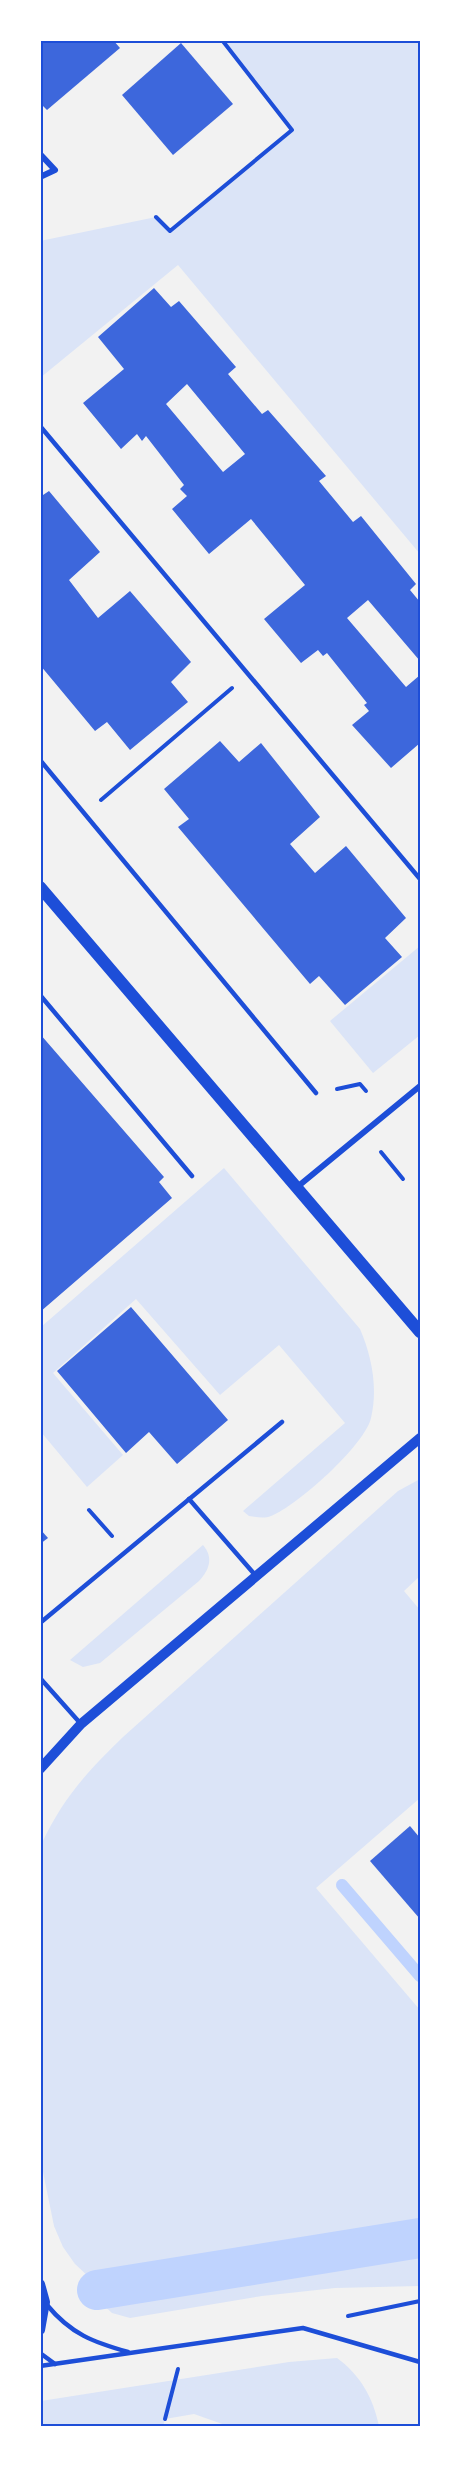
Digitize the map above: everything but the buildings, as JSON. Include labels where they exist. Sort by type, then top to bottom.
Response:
[{"type":"main road","points":[[40,887],[420,1332]]},
{"type":"street","points":[[40,154],[55,170],[40,177]]},
{"type":"street","points":[[296,1188],[420,1086]]},
{"type":"street","points":[[40,1769],[81,1724],[420,1438]]},
{"type":"street","points":[[40,2284],[45,2302],[40,2330]]},
{"type":"lane","points":[[40,426],[420,879]]},
{"type":"lane","points":[[40,760],[316,1094]]},
{"type":"lane","points":[[40,995],[192,1176]]},
{"type":"lane","points":[[40,1623],[282,1422]]},
{"type":"lane","points":[[189,1499],[256,1576]]},
{"type":"lane","points":[[40,1677],[81,1724]]},
{"type":"lane","points":[[45,2302],[76,2334],[102,2345],[131,2353]]},
{"type":"lane","points":[[40,2366],[303,2328],[420,2362]]},
{"type":"lane","points":[[40,2353],[55,2364]]},
{"type":"path","points":[[156,217],[170,231],[292,130],[222,40]]},
{"type":"path","points":[[85,814],[249,674]]},
{"type":"path","points":[[360,1084],[366,1091]]},
{"type":"path","points":[[381,1152],[403,1179]]},
{"type":"path","points":[[88,1510],[126,1552]]},
{"type":"path","points":[[347,2316],[420,2301]]},
{"type":"path","points":[[165,2419],[185,2345]]},
{"type":"shaded area","points":[[222,41],[420,41],[420,554],[178,265],[40,378],[40,241],[156,217],[170,231],[292,130]]},
{"type":"shaded area","points":[[420,946],[420,1035],[373,1073],[330,1021]]},
{"type":"shaded area","points":[[224,1168],[360,1329],[373,1373],[374,1395],[371,1418],[366,1430],[356,1443],[329,1473],[297,1500],[271,1516],[260,1518],[249,1516],[243,1511],[345,1423],[279,1345],[220,1395],[136,1299],[53,1373],[123,1455],[87,1487],[41,1432],[41,1327]]},
{"type":"shaded area","points":[[420,1479],[420,1576],[404,1591],[420,1610],[420,1798],[316,1888],[420,2010],[420,2221],[89,2277],[75,2264],[63,2247],[54,2226],[41,2162],[41,1845],[58,1813],[76,1787],[123,1737],[398,1491]]},
{"type":"shaded area","points":[[203,1545],[209,1564],[199,1581],[100,1663],[83,1667],[70,1660]]},
{"type":"shaded area","points":[[420,2248],[420,2286],[335,2288],[262,2296],[130,2318],[112,2313],[98,2300]]},
{"type":"shaded area","points":[[337,2358],[359,2379],[369,2396],[379,2426],[228,2426],[194,2414],[165,2419],[163,2426],[41,2426],[41,2401],[289,2362]]},
{"type":"waterway","points":[[342,1885],[420,1976]]},
{"type":"waterway","points":[[97,2290],[420,2238]]}]
